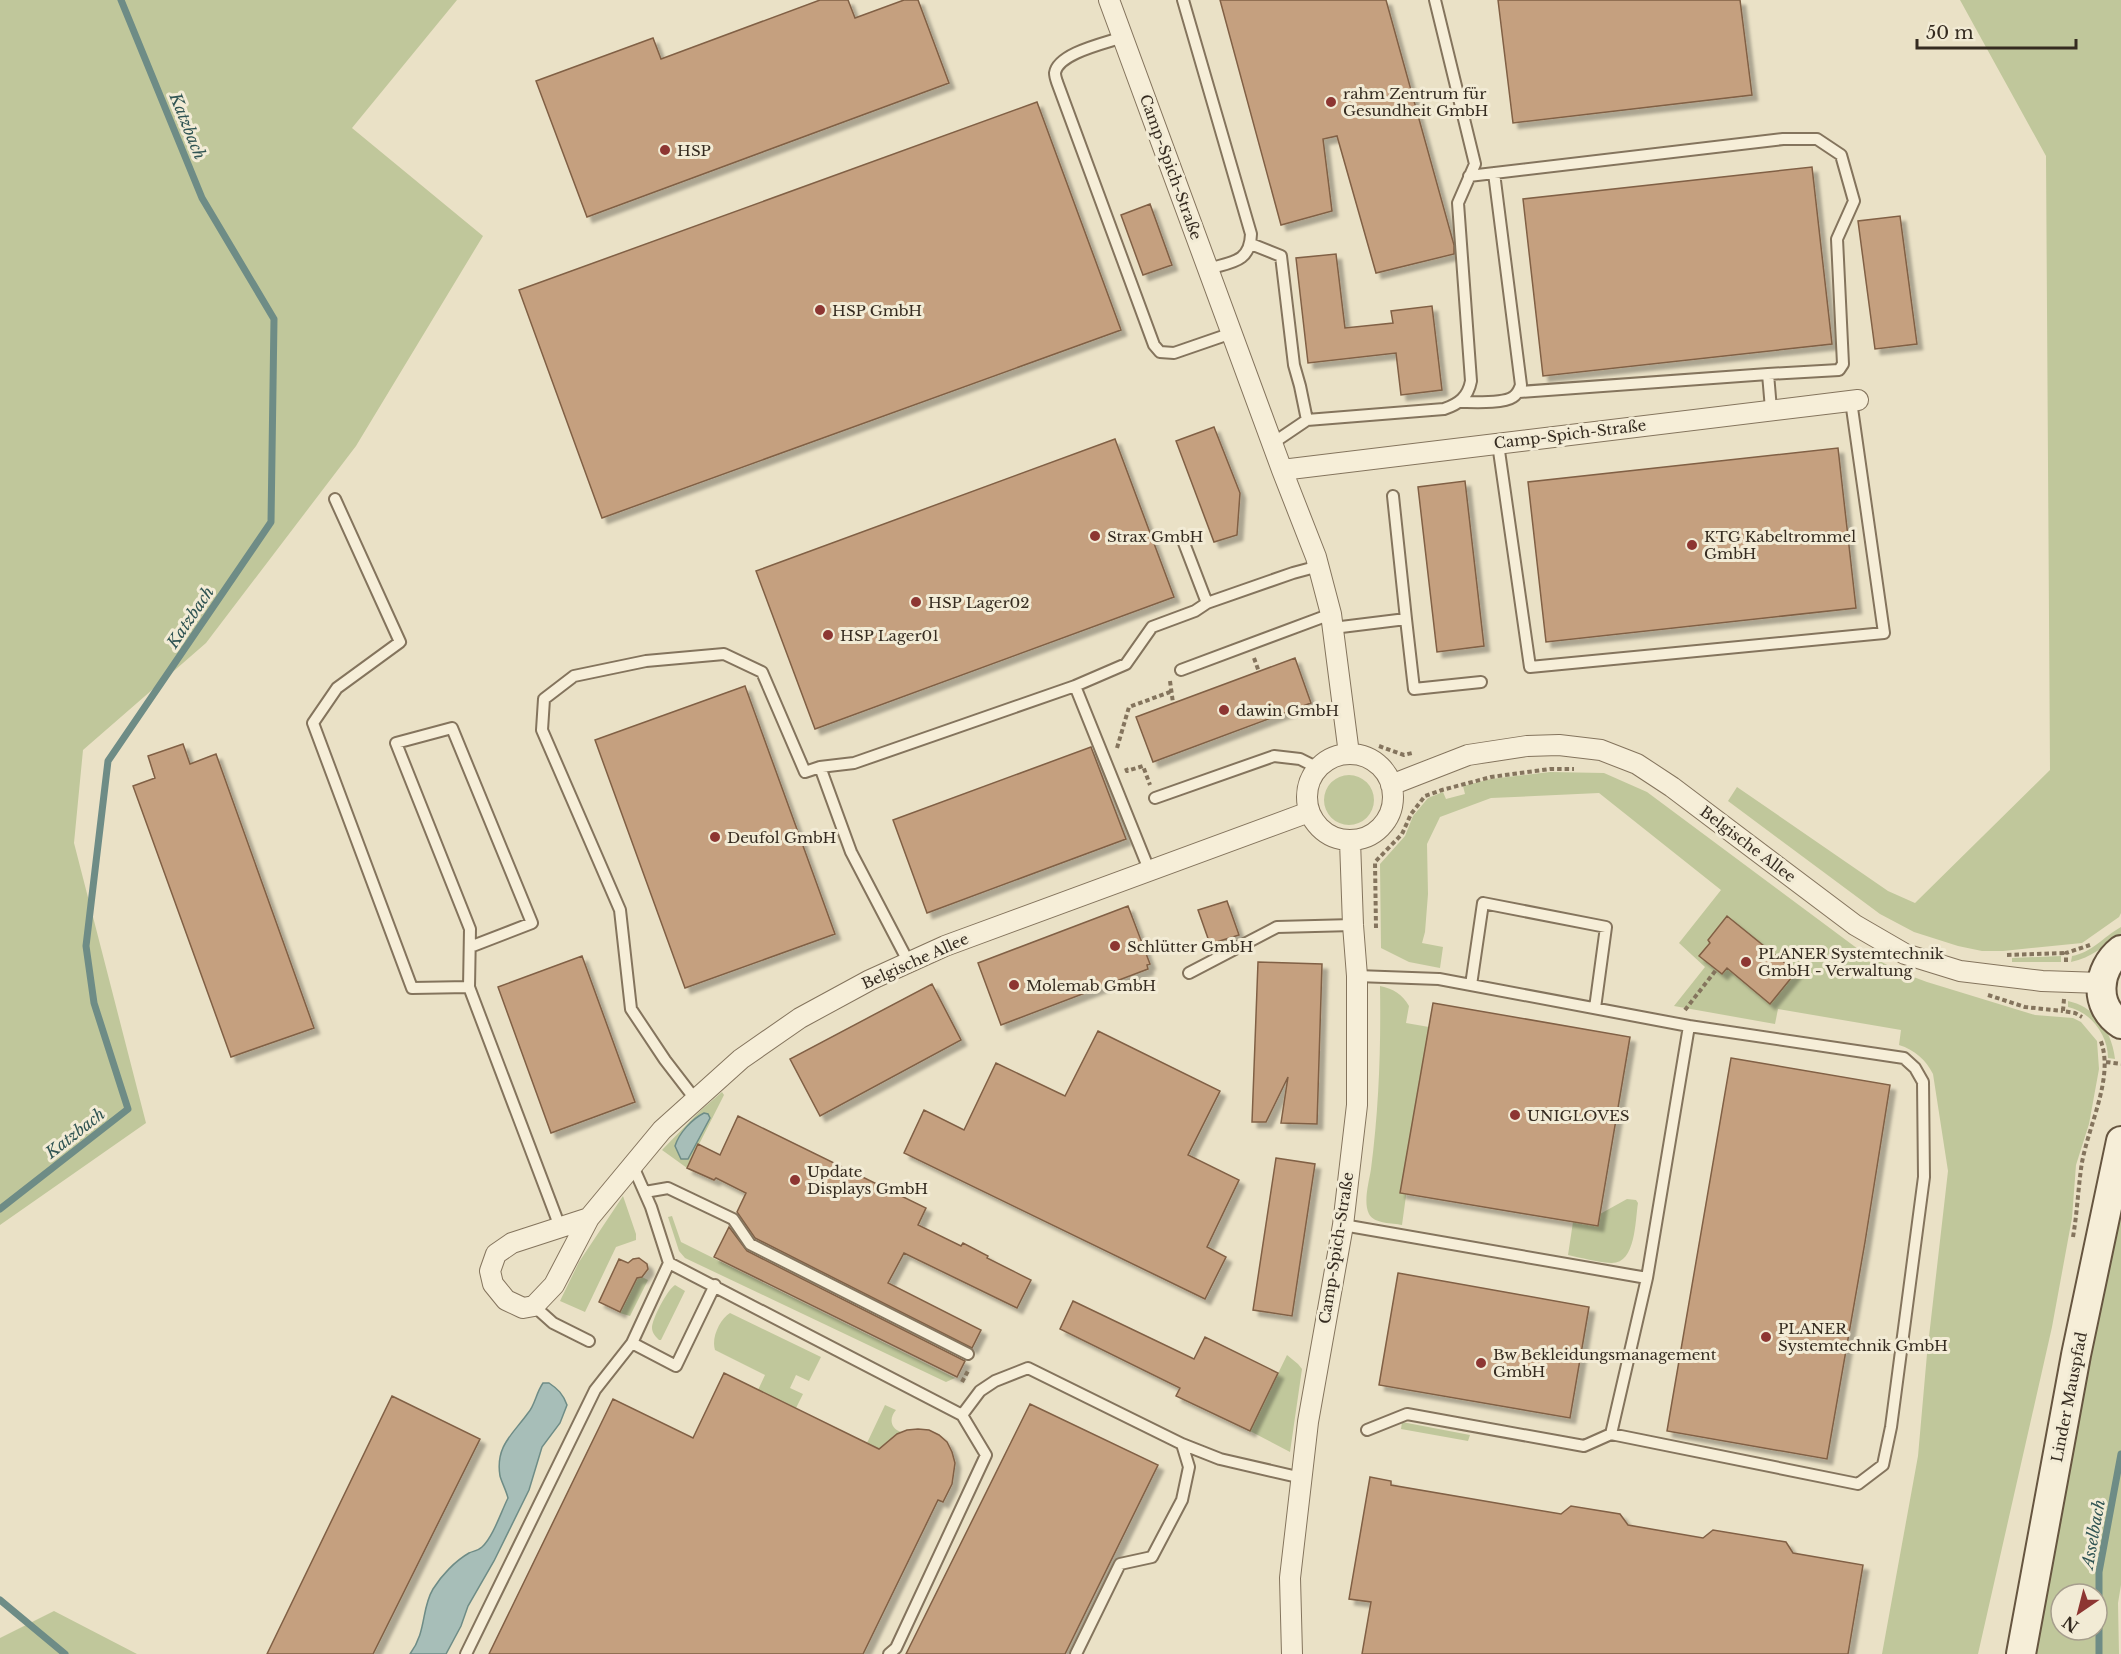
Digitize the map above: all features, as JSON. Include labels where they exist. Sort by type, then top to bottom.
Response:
[{"type":"street","name":"Camp-Spich-Straße","points":[[1109,0],[1319,566],[1332,621],[1349,754]]},
{"type":"street","name":"Camp-Spich-Straße","points":[[1282,470],[1854,400]]},
{"type":"street","name":"Belgische Allee","points":[[1391,785],[1468,755],[1527,746],[1559,745],[1601,750],[1636,764],[1672,787],[1855,925],[1905,954],[1960,971],[2065,982],[2101,983]]},
{"type":"street","points":[[1349,754],[1363,756],[1385,772],[1391,785],[1393,798],[1391,811],[1385,823],[1375,832],[1363,838],[1350,840],[1337,839],[1325,833],[1309,812],[1307,801],[1307,789],[1318,768],[1338,756],[1349,754]]},
{"type":"street","name":"Belgische Allee","points":[[534,1306],[554,1285],[589,1218],[632,1163],[662,1130],[741,1059],[800,1018],[870,980],[945,946],[1309,812]]},
{"type":"street","name":"Camp-Spich-Straße","points":[[1292,1654],[1290,1578],[1310,1412],[1343,1226],[1357,1105],[1357,976],[1350,840]]},
{"type":"street","points":[[2108,945],[2112,957],[2104,969],[2101,983],[2109,1029]]},
{"type":"street","name":"Linder Mauspfad","points":[[2021,1654],[2076,1355],[2121,1142]]},
{"type":"street","points":[[534,1306],[523,1308],[506,1300],[493,1284],[490,1271],[496,1254],[512,1243],[589,1218]]},
{"type":"lane","points":[[1183,0],[1251,234],[1251,244],[1246,254],[1239,260],[1208,269]]},
{"type":"lane","points":[[1273,443],[1307,420],[1444,409],[1458,402],[1469,390],[1471,381],[1458,203],[1474,164],[1435,0]]},
{"type":"lane","points":[[1123,37],[1062,61],[1055,72],[1057,82],[1154,345],[1160,352],[1174,353],[1232,333]]},
{"type":"lane","points":[[1469,176],[1783,139],[1818,139],[1841,155],[1854,201],[1837,239],[1843,364],[1839,370],[1519,392]]},
{"type":"lane","points":[[1458,402],[1505,400],[1519,392],[1521,385],[1494,173]]},
{"type":"lane","points":[[1251,244],[1281,256],[1294,365],[1307,420]]},
{"type":"lane","points":[[1768,374],[1771,409]]},
{"type":"lane","points":[[1498,444],[1530,667],[1884,633],[1854,400]]},
{"type":"lane","points":[[1393,496],[1414,689],[1481,682]]},
{"type":"lane","points":[[335,499],[400,642],[337,688],[313,723],[412,988],[469,987]]},
{"type":"lane","points":[[1184,543],[1206,603]]},
{"type":"lane","points":[[695,1099],[665,1060],[631,1009],[620,910],[542,730],[544,699],[574,676],[646,661],[724,654],[762,672],[805,772],[820,767],[854,763],[1075,686],[1126,664],[1152,627],[1196,611],[1206,603],[1319,566]]},
{"type":"lane","points":[[1181,670],[1332,621],[1407,619]]},
{"type":"lane","points":[[1075,686],[1150,872]]},
{"type":"lane","points":[[470,947],[532,923],[453,728],[396,743],[471,929],[470,947],[469,987],[560,1227]]},
{"type":"lane","points":[[1155,798],[1274,756],[1300,759],[1318,768]]},
{"type":"lane","points":[[820,767],[851,852],[909,963]]},
{"type":"lane","points":[[1471,985],[1483,903],[1606,927],[1595,1008]]},
{"type":"lane","points":[[1189,973],[1277,927],[1353,925]]},
{"type":"lane","points":[[1357,976],[1439,979],[1689,1026],[1904,1058],[1915,1068],[1923,1082],[1924,1176],[1891,1427],[1883,1465],[1858,1484],[1611,1434],[1584,1446],[1407,1414],[1366,1430]]},
{"type":"lane","points":[[1611,1434],[1647,1278],[1689,1026]]},
{"type":"lane","points":[[466,1654],[595,1389],[632,1343],[669,1263],[645,1192],[632,1163]]},
{"type":"lane","points":[[645,1192],[668,1188],[733,1219],[750,1244],[968,1354]]},
{"type":"lane","points":[[1343,1226],[1647,1278]]},
{"type":"lane","points":[[669,1263],[962,1415],[986,1455],[896,1648],[889,1654]]},
{"type":"lane","points":[[632,1343],[676,1366],[715,1285]]},
{"type":"lane","points":[[534,1306],[553,1323],[589,1341]]},
{"type":"lane","points":[[962,1415],[980,1391],[995,1381],[1028,1368],[1182,1444],[1221,1459],[1302,1478]]},
{"type":"lane","points":[[1076,1654],[1120,1564],[1152,1557],[1182,1500],[1189,1467],[1182,1444]]},
{"type":"path","points":[[1120,754],[1116,746],[1129,707],[1170,692]]},
{"type":"path","points":[[1124,763],[1127,771],[1143,766],[1155,798]]},
{"type":"path","points":[[1376,933],[1375,862],[1402,834],[1410,814],[1425,796],[1442,789],[1491,777],[1550,769],[1582,768]]},
{"type":"path","points":[[2063,1011],[2066,952],[2089,946],[2108,945]]},
{"type":"path","points":[[1675,1023],[1716,970]]},
{"type":"path","points":[[1983,993],[2025,1007],[2074,1013],[2087,1021]]},
{"type":"path","points":[[2073,1241],[2081,1167],[2094,1122],[2106,1062],[2104,1050],[2109,1029]]},
{"type":"path","points":[[2106,1062],[2121,1064]]},
{"type":"green space","points":[[0,0],[457,0],[352,128],[483,236],[356,446],[206,643],[83,750],[74,843],[146,1123],[0,1225]]},
{"type":"green space","points":[[1960,0],[2121,0],[2121,913],[2119,917],[2082,943],[2003,951],[1982,951],[1958,946],[1914,932],[1880,914],[1728,801],[1737,787],[1888,891],[1915,903],[2050,770],[2046,156]]},
{"type":"green space","points":[[1550,772],[1604,773],[1647,792],[1858,949],[1900,972],[2035,1015],[2073,1018],[2081,1022],[2097,1041],[2099,1069],[2089,1124],[2076,1165],[2072,1218],[2052,1327],[1978,1654],[1882,1654],[1918,1456],[1948,1171],[1933,1074],[1919,1056],[1899,1045],[1901,1030],[1778,1009],[1775,1024],[1674,1006],[1705,967],[1679,943],[1721,890],[1599,793],[1491,798],[1440,817],[1427,844],[1428,894],[1422,943],[1443,947],[1440,968],[1409,962],[1381,948],[1380,864],[1405,836],[1413,816],[1428,798],[1443,792],[1446,799],[1465,794],[1463,786],[1491,779]]},
{"type":"green space","points":[[1349,775],[1367,782],[1374,800],[1367,818],[1349,825],[1331,818],[1324,800],[1331,782]]},
{"type":"green space","points":[[2121,927],[2121,934],[2103,947],[2071,962],[2072,956],[2092,948]]},
{"type":"green space","points":[[2061,956],[2061,962],[2012,962],[2012,958]]},
{"type":"green space","points":[[1380,986],[1400,995],[1409,1006],[1406,1023],[1429,1027],[1402,1225],[1375,1220],[1369,1214],[1366,1204],[1378,1100]]},
{"type":"green space","points":[[2068,1001],[2087,1009],[2101,1022],[2110,1039],[2115,1059],[2108,1058],[2105,1041],[2097,1026],[2084,1014],[2068,1007]]},
{"type":"green space","points":[[722,1092],[724,1095],[687,1168],[662,1150]]},
{"type":"green space","points":[[623,1196],[636,1240],[616,1247],[585,1312],[560,1301],[579,1262]]},
{"type":"green space","points":[[1627,1199],[1636,1200],[1638,1203],[1633,1240],[1625,1257],[1611,1263],[1568,1255],[1573,1222],[1598,1226],[1600,1214]]},
{"type":"green space","points":[[2121,1214],[2119,1654],[2034,1654],[2095,1321]]},
{"type":"green space","points":[[672,1216],[681,1242],[955,1378],[946,1382],[685,1258],[679,1251],[668,1217]]},
{"type":"green space","points":[[642,1277],[648,1280],[630,1316],[620,1313],[637,1278]]},
{"type":"green space","points":[[675,1285],[685,1291],[659,1340],[654,1335],[653,1324],[664,1298]]},
{"type":"green space","points":[[730,1313],[821,1357],[809,1381],[796,1375],[790,1388],[803,1394],[796,1408],[758,1390],[765,1375],[715,1350],[714,1340],[717,1329]]},
{"type":"green space","points":[[1287,1355],[1302,1369],[1290,1452],[1250,1431]]},
{"type":"green space","points":[[885,1405],[896,1410],[892,1416],[892,1422],[901,1432],[888,1441],[882,1450],[867,1443]]},
{"type":"green space","points":[[1402,1422],[1470,1435],[1468,1441],[1401,1429]]},
{"type":"green space","points":[[54,1611],[137,1654],[0,1654],[0,1638]]},
{"type":"water","points":[[704,1113],[710,1118],[688,1159],[681,1159],[675,1146],[677,1141],[686,1127]]},
{"type":"water","points":[[543,1383],[549,1383],[558,1390],[567,1405],[560,1423],[542,1447],[529,1490],[494,1561],[468,1606],[461,1626],[446,1654],[410,1654],[422,1629],[429,1597],[436,1584],[459,1560],[482,1547],[493,1531],[508,1498],[500,1476],[500,1456],[506,1441],[530,1410]]},
{"type":"building","name":"HSP","points":[[820,0],[848,0],[855,18],[904,0],[918,0],[949,83],[587,217],[536,81],[653,38],[661,59]]},
{"type":"building","name":"rahm Zentrum für Gesundheit GmbH","points":[[1220,0],[1386,0],[1454,245],[1454,254],[1376,273],[1337,136],[1323,139],[1332,211],[1281,225]]},
{"type":"building","points":[[1498,0],[1740,0],[1752,95],[1513,123]]},
{"type":"building","name":"HSP GmbH","points":[[1037,102],[1121,330],[602,518],[519,290]]},
{"type":"building","points":[[1812,167],[1832,344],[1543,376],[1523,199]]},
{"type":"building","points":[[1150,204],[1172,265],[1143,275],[1121,215]]},
{"type":"building","points":[[1900,216],[1917,344],[1875,349],[1858,221]]},
{"type":"building","points":[[1336,254],[1345,328],[1393,323],[1391,311],[1432,306],[1442,390],[1401,395],[1396,353],[1308,363],[1296,258]]},
{"type":"building","points":[[1214,427],[1240,493],[1237,535],[1214,542],[1176,441]]},
{"type":"building","points":[[1115,439],[1174,597],[815,729],[756,571]]},
{"type":"building","name":"KTG Kabeltrommel GmbH","points":[[1838,448],[1856,608],[1546,642],[1528,482]]},
{"type":"building","points":[[1465,481],[1484,646],[1437,652],[1418,487]]},
{"type":"building","name":"dawin GmbH","points":[[1295,658],[1311,703],[1153,762],[1136,717]]},
{"type":"building","name":"Deufol GmbH","points":[[745,686],[835,934],[685,988],[595,740]]},
{"type":"building","points":[[183,744],[190,764],[216,754],[314,1028],[231,1057],[133,786],[155,778],[148,756]]},
{"type":"building","points":[[1091,747],[1126,839],[927,913],[893,820]]},
{"type":"building","points":[[1227,901],[1239,935],[1210,944],[1198,910]]},
{"type":"building","points":[[1128,906],[1150,964],[1147,965],[1148,969],[1001,1025],[978,963]]},
{"type":"building","name":"PLANER Systemtechnik GmbH - Verwaltung","points":[[1727,916],[1796,972],[1770,1004],[1727,968],[1722,974],[1699,956],[1710,943],[1708,940]]},
{"type":"building","points":[[582,956],[635,1102],[551,1133],[498,987]]},
{"type":"building","points":[[1258,962],[1322,964],[1317,1124],[1281,1123],[1288,1077],[1266,1122],[1252,1122]]},
{"type":"building","points":[[932,984],[961,1040],[820,1116],[790,1059]]},
{"type":"building","name":"UNIGLOVES","points":[[1433,1003],[1630,1037],[1598,1226],[1400,1193]]},
{"type":"building","points":[[1098,1031],[1220,1091],[1188,1155],[1239,1180],[1207,1247],[1226,1257],[1205,1299],[904,1153],[924,1110],[964,1130],[996,1063],[1065,1096]]},
{"type":"building","points":[[1731,1058],[1890,1085],[1827,1459],[1667,1431]]},
{"type":"building","points":[[738,1116],[926,1208],[918,1225],[961,1246],[963,1243],[1031,1280],[1017,1308],[904,1253],[888,1283],[981,1330],[972,1348],[755,1238],[737,1212],[746,1193],[716,1178],[714,1180],[687,1168],[698,1144],[720,1155]]},
{"type":"building","points":[[1276,1158],[1315,1164],[1292,1316],[1253,1310]]},
{"type":"building","points":[[729,1227],[747,1251],[965,1361],[957,1377],[714,1257]]},
{"type":"building","points":[[639,1258],[647,1264],[648,1269],[642,1277],[637,1278],[620,1312],[599,1302],[619,1259],[628,1263]]},
{"type":"building","name":"Bw Bekleidungsmanagement GmbH","points":[[1398,1273],[1589,1307],[1570,1418],[1379,1385]]},
{"type":"building","points":[[1073,1301],[1194,1359],[1205,1337],[1278,1373],[1250,1431],[1176,1396],[1180,1388],[1060,1329]]},
{"type":"building","points":[[724,1373],[879,1449],[897,1434],[918,1429],[929,1430],[939,1435],[947,1442],[952,1452],[955,1463],[952,1484],[943,1502],[938,1500],[863,1654],[489,1654],[613,1399],[693,1438]]},
{"type":"building","points":[[392,1396],[480,1439],[373,1654],[267,1654]]},
{"type":"building","points":[[1030,1404],[1158,1465],[1065,1654],[906,1654]]},
{"type":"building","points":[[1370,1477],[1391,1481],[1391,1485],[1561,1514],[1571,1506],[1620,1514],[1628,1525],[1703,1538],[1713,1530],[1786,1542],[1793,1553],[1863,1565],[1848,1654],[1362,1654],[1371,1602],[1349,1599]]},
{"type":"waterway","name":"Katzbach","points":[[0,1209],[128,1109],[94,1003],[86,946],[108,761],[271,522],[274,319],[202,198],[121,0]]},
{"type":"waterway","name":"Asselbach","points":[[2099,1654],[2099,1572],[2121,1454]]},
{"type":"waterway","name":"Katzbach","points":[[0,1600],[65,1654]]},
{"type":"place","name":"rahm Zentrum für Gesundheit GmbH","points":[[1331,102]]},
{"type":"place","name":"HSP","points":[[665,150]]},
{"type":"place","name":"HSP GmbH","points":[[820,310]]},
{"type":"place","name":"Strax GmbH","points":[[1095,536]]},
{"type":"place","name":"KTG Kabeltrommel GmbH","points":[[1692,545]]},
{"type":"place","name":"HSP Lager02","points":[[916,602]]},
{"type":"place","name":"HSP Lager01","points":[[828,635]]},
{"type":"place","name":"dawin GmbH","points":[[1224,710]]},
{"type":"place","name":"Deufol GmbH","points":[[715,837]]},
{"type":"place","name":"Schlütter GmbH","points":[[1115,946]]},
{"type":"place","name":"PLANER Systemtechnik GmbH - Verwaltung","points":[[1746,962]]},
{"type":"place","name":"Molemab GmbH","points":[[1014,985]]},
{"type":"place","name":"UNIGLOVES","points":[[1515,1115]]},
{"type":"place","name":"Update Displays GmbH","points":[[795,1180]]},
{"type":"place","name":"PLANER Systemtechnik GmbH","points":[[1766,1337]]},
{"type":"place","name":"Bw Bekleidungsmanagement GmbH","points":[[1481,1363]]}]
